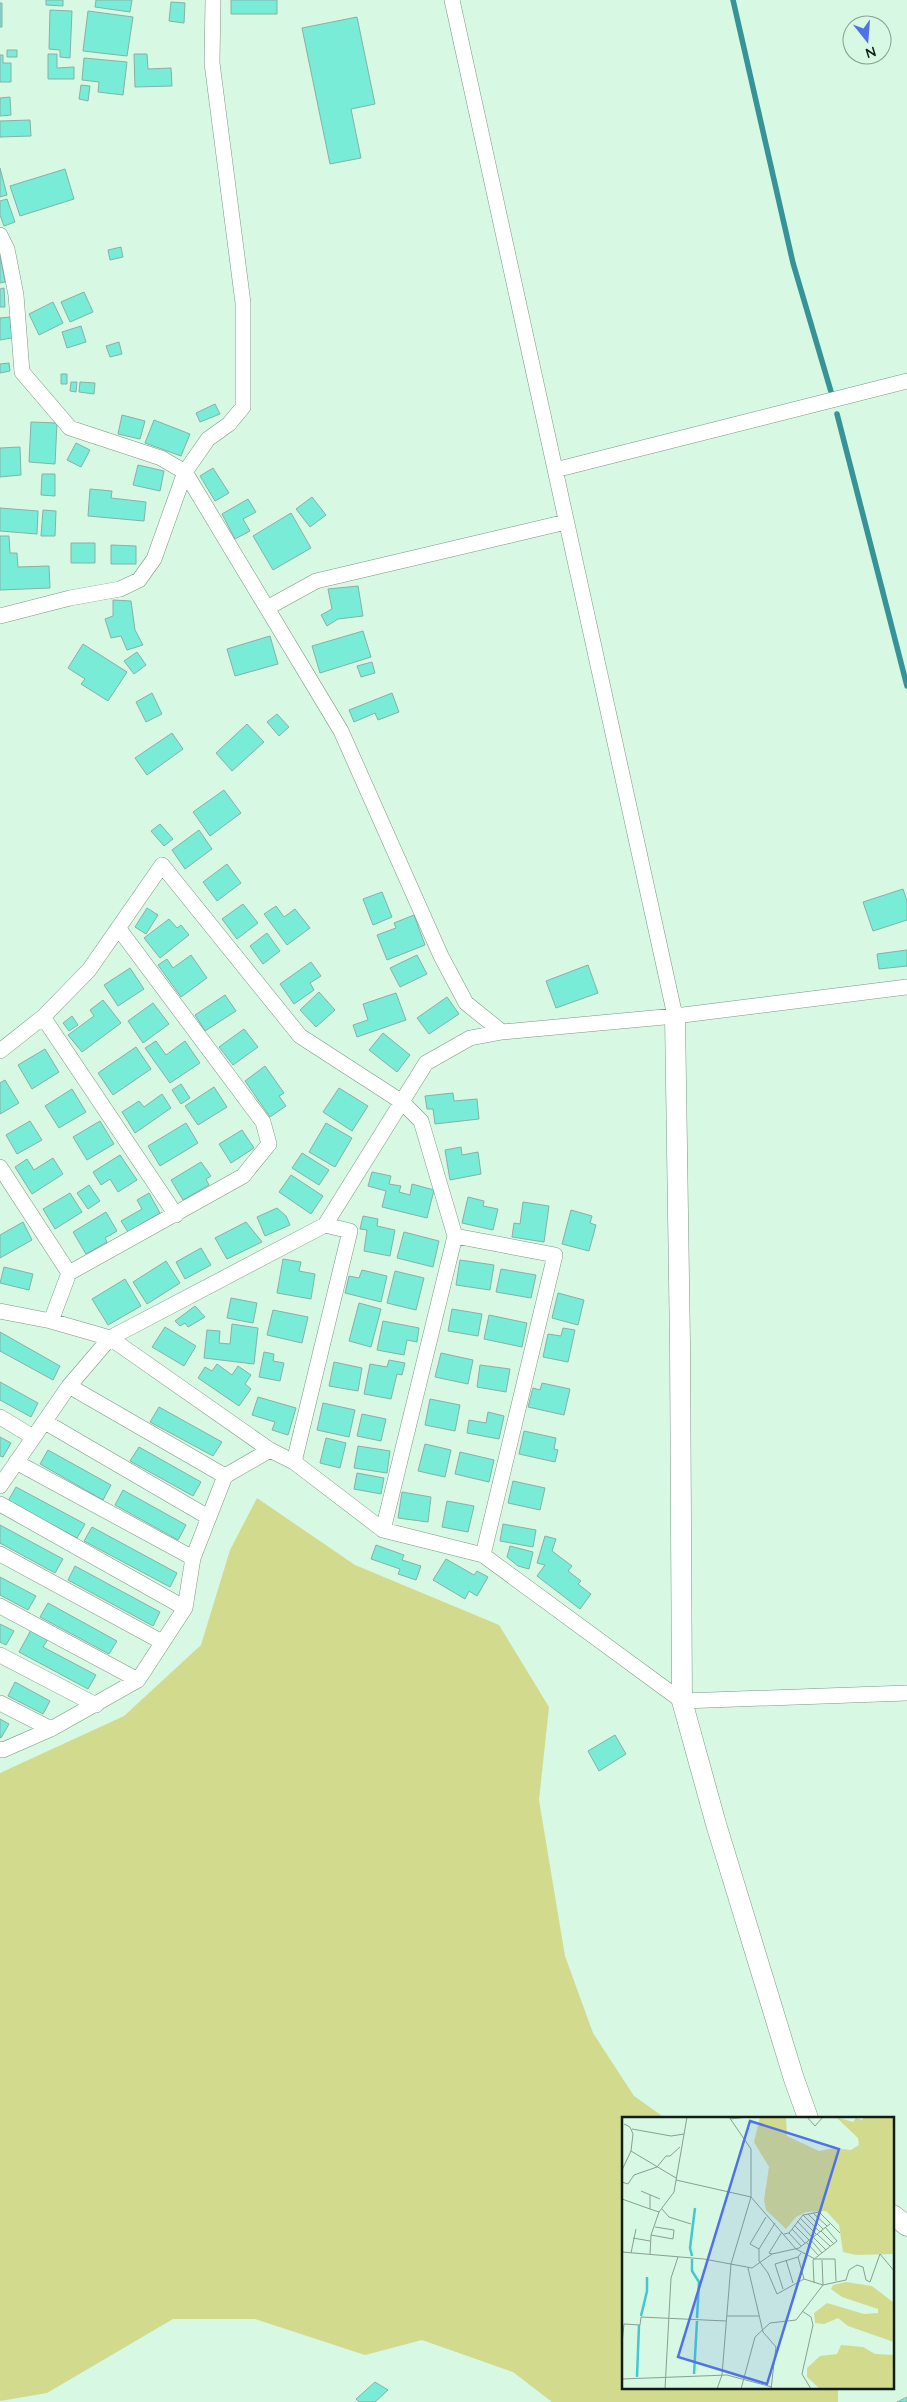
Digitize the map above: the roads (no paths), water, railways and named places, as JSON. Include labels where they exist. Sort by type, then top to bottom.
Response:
[{"type":"street","points":[[0,616],[70,598],[120,589],[139,580],[154,559],[185,472],[208,439],[229,424],[243,407],[243,304],[212,63],[213,0]]},
{"type":"street","points":[[452,0],[675,1016],[680,1344],[682,1701],[716,1824],[794,2079],[808,2117]]},
{"type":"street","points":[[0,235],[7,249],[16,295],[22,372],[70,428],[161,458],[185,472],[341,731],[440,956],[466,1003],[502,1032]]},
{"type":"street","points":[[555,470],[907,381]]},
{"type":"street","points":[[267,608],[316,581],[566,522]]},
{"type":"street","points":[[0,1051],[43,1017],[89,970],[162,865],[300,1036],[402,1102],[421,1121],[455,1236],[383,1530]]},
{"type":"street","points":[[51,1321],[69,1273],[243,1176],[269,1144],[263,1122],[119,929]]},
{"type":"street","points":[[0,1486],[9,1466],[45,1422],[69,1386],[110,1338],[325,1225],[426,1063],[470,1038],[502,1032],[675,1016],[907,987]]},
{"type":"street","points":[[43,1017],[176,1215]]},
{"type":"street","points":[[0,1167],[69,1273]]},
{"type":"street","points":[[294,1462],[350,1231],[325,1225]]},
{"type":"street","points":[[455,1236],[555,1255],[483,1555]]},
{"type":"street","points":[[0,1311],[51,1321],[110,1338],[270,1450],[294,1462],[383,1530],[483,1555],[682,1701],[907,1692]]},
{"type":"street","points":[[69,1386],[225,1476]]},
{"type":"street","points":[[0,1417],[33,1437]]},
{"type":"street","points":[[45,1422],[208,1517]]},
{"type":"street","points":[[0,1749],[3,1750],[51,1729],[138,1680],[185,1608],[193,1558],[225,1476],[270,1450]]},
{"type":"street","points":[[9,1466],[193,1558]]},
{"type":"street","points":[[0,1504],[185,1608]]},
{"type":"street","points":[[0,1554],[162,1642]]},
{"type":"street","points":[[0,1606],[138,1680]]},
{"type":"street","points":[[0,1656],[96,1705]]},
{"type":"street","points":[[0,1703],[51,1729]]},
{"type":"street","points":[[894,2216],[907,2226]]},
{"type":"waterway","points":[[733,0],[793,263],[832,395]]},
{"type":"waterway","points":[[837,414],[907,686]]}]
